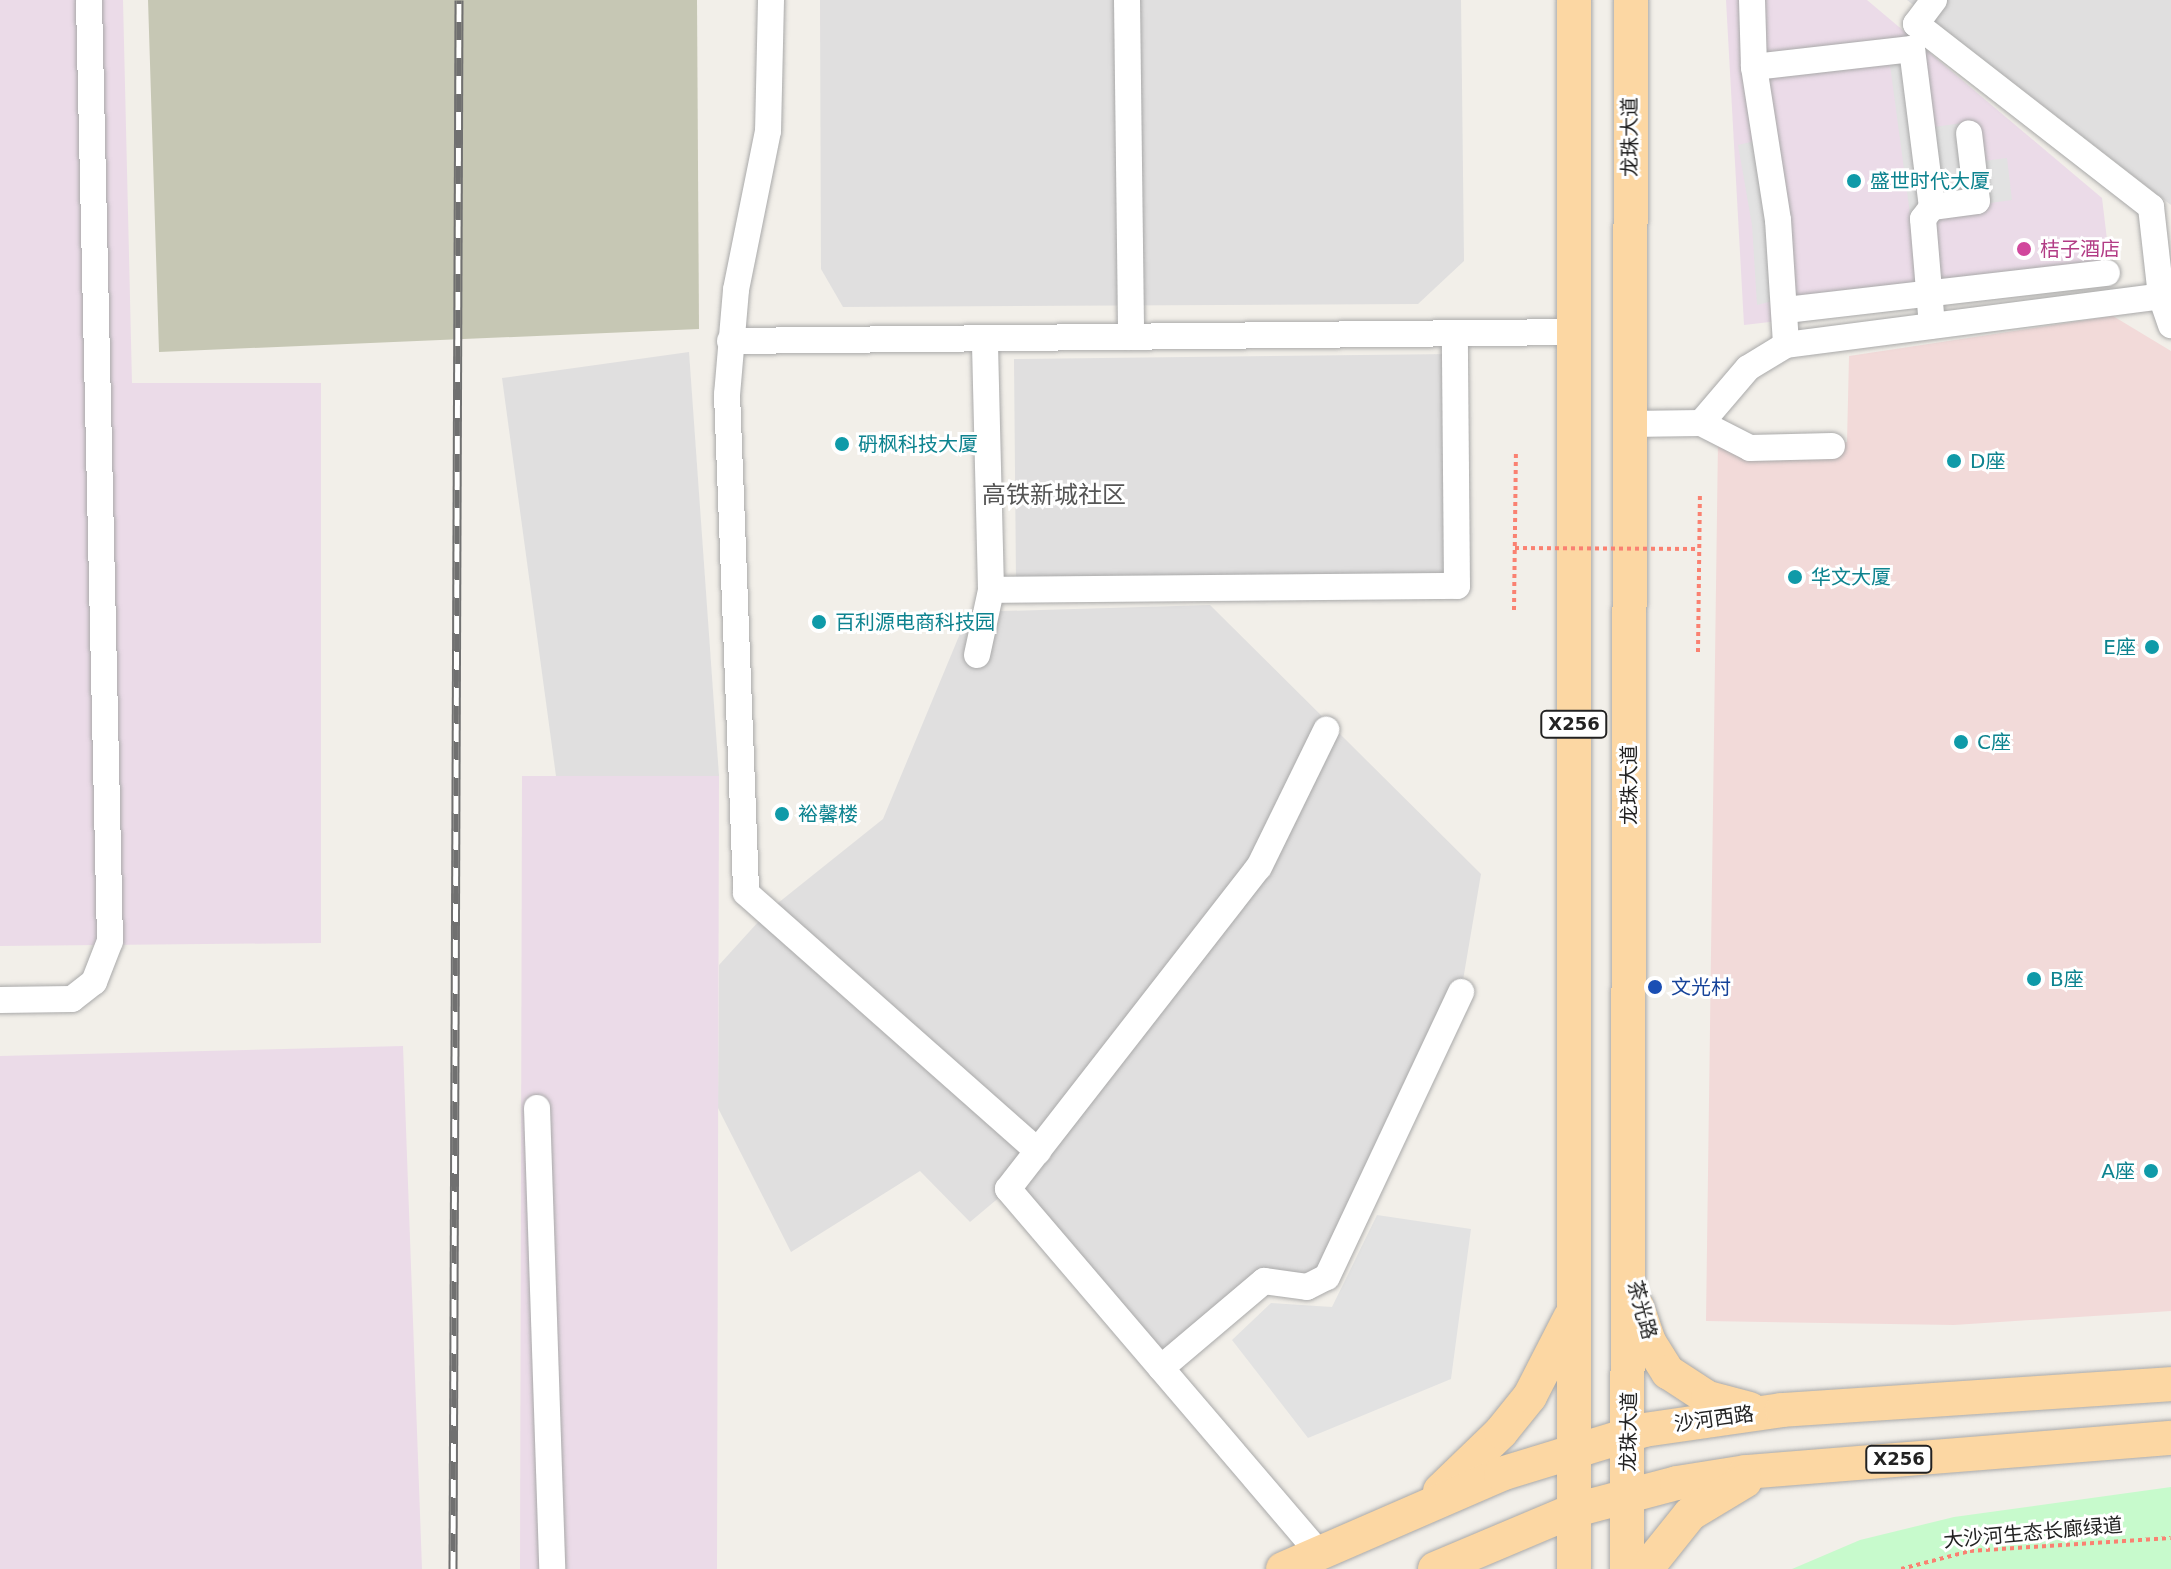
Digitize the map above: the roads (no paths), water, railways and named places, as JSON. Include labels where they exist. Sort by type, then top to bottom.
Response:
[{"type":"main road","name":"X256","points":[[1574,0],[1575,1510],[1628,1494],[1777,1469],[2171,1438]]},
{"type":"main road","name":"龙珠大道","points":[[1627,1569],[1631,1263],[1631,0]]},
{"type":"main road","name":"茶光路","points":[[1631,1263],[1644,1330],[1668,1372],[1721,1403],[1782,1410]]},
{"type":"main road","points":[[1408,1514],[1453,1480],[1514,1418],[1550,1364],[1576,1295]]},
{"type":"main road","name":"沙河西路","points":[[1283,1569],[1408,1514],[1576,1448],[1629,1433],[1782,1410],[2171,1384]]},
{"type":"main road","points":[[1646,1569],[1673,1529],[1715,1495],[1777,1469]]},
{"type":"main road","points":[[1435,1569],[1575,1510],[1574,1569]]},
{"type":"street","points":[[0,1000],[72,999],[94,982],[110,941],[89,0]]},
{"type":"street","points":[[771,0],[768,131],[730,341],[726,424],[746,893],[1038,1151]]},
{"type":"street","points":[[1127,0],[1131,337]]},
{"type":"street","points":[[1752,0],[1754,67],[1786,310],[1786,345]]},
{"type":"street","points":[[1934,0],[1916,24],[2151,207],[2161,296],[2171,325]]},
{"type":"street","points":[[1754,67],[1912,49],[1932,207],[1923,219],[1932,326]]},
{"type":"street","points":[[1932,207],[1977,201],[1969,133]]},
{"type":"street","points":[[1786,310],[2107,273]]},
{"type":"street","points":[[1701,423],[1748,368],[1786,345],[2161,296]]},
{"type":"street","points":[[730,341],[1573,332]]},
{"type":"street","points":[[991,590],[1457,586],[1455,333]]},
{"type":"street","points":[[977,655],[991,590],[985,338]]},
{"type":"street","points":[[1629,424],[1701,423],[1750,448],[1832,446]]},
{"type":"street","points":[[1319,1553],[1008,1189],[1259,867],[1326,730]]},
{"type":"street","points":[[1161,1368],[1264,1281],[1307,1287],[1327,1277],[1461,992]]},
{"type":"street","points":[[537,1108],[552,1569]]},
{"type":"railway","points":[[453,1569],[459,0]]},
{"type":"place","name":"盛世时代大厦","points":[[1854,181]]},
{"type":"place","name":"桔子酒店","points":[[2024,249]]},
{"type":"place","name":"砃枫科技大厦","points":[[842,444]]},
{"type":"place","name":"D座","points":[[1954,461]]},
{"type":"place","name":"华文大厦","points":[[1795,577]]},
{"type":"place","name":"百利源电商科技园","points":[[819,622]]},
{"type":"place","name":"E座","points":[[2152,647]]},
{"type":"place","name":"C座","points":[[1961,742]]},
{"type":"place","name":"裕馨楼","points":[[782,814]]},
{"type":"place","name":"B座","points":[[2034,979]]},
{"type":"place","name":"文光村","points":[[1655,987]]},
{"type":"place","name":"A座","points":[[2151,1171]]},
{"type":"district","name":"高铁新城社区","points":[[1054,496]]}]
